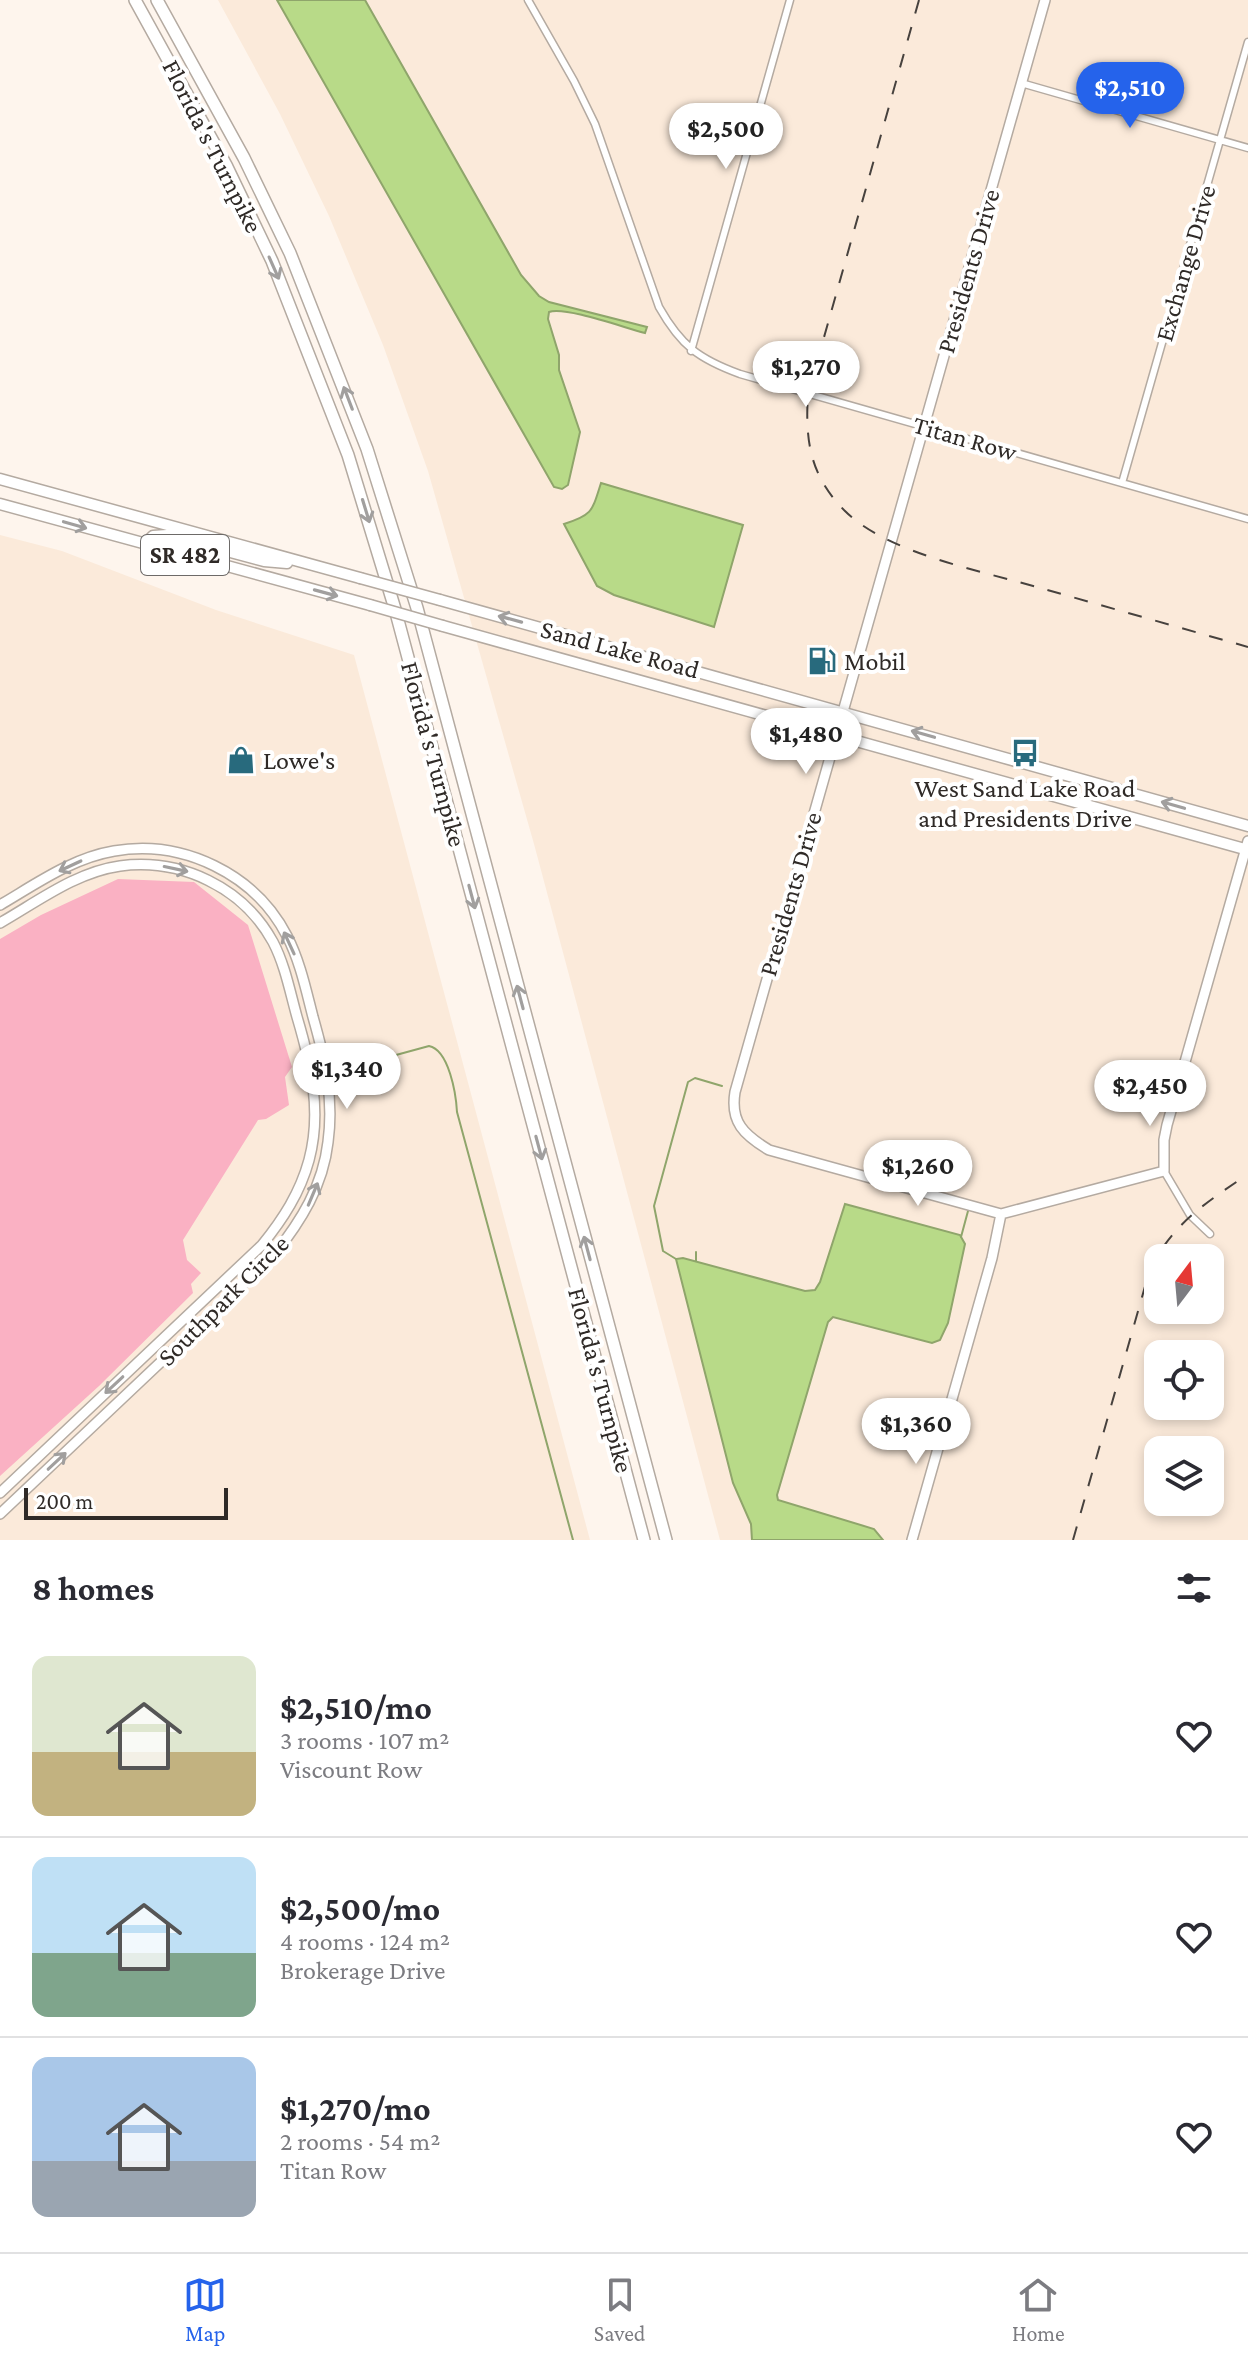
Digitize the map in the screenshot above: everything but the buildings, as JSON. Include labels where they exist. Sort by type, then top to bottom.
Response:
[{"type":"highway","name":"Florida's Turnpike","points":[[135,0],[204,123],[272,261],[352,468],[395,609],[644,1540]]},
{"type":"highway","name":"Florida's Turnpike","points":[[157,0],[238,147],[290,253],[367,449],[421,624],[666,1540]]},
{"type":"main road","name":"SR 482","points":[[0,479],[312,565]]},
{"type":"main road","name":"SR 482","points":[[0,504],[145,544]]},
{"type":"main road","points":[[145,544],[153,536],[167,535],[264,561],[312,565]]},
{"type":"main road","name":"Sand Lake Road","points":[[145,544],[1247,847]]},
{"type":"main road","name":"Sand Lake Road","points":[[312,565],[1248,826]]},
{"type":"street","name":"Titan Row","points":[[528,0],[590,112],[659,307],[672,330],[691,351],[713,364],[740,374],[1248,519]]},
{"type":"street","points":[[691,351],[790,0]]},
{"type":"street","name":"Presidents Drive","points":[[1001,1214],[769,1150],[750,1139],[738,1126],[732,1108],[835,733],[1045,0]]},
{"type":"street","name":"Exchange Drive","points":[[1122,483],[1248,42]]},
{"type":"street","points":[[1021,83],[1248,148]]},
{"type":"street","points":[[1210,1234],[1190,1215],[1164,1171],[1164,1140],[1247,847]]},
{"type":"street","name":"Southpark Circle","points":[[0,905],[65,867],[115,850],[164,850],[191,855],[218,867],[258,897],[288,937],[298,962],[325,1063],[330,1089],[330,1117],[326,1154],[317,1187],[300,1220],[274,1255],[0,1514]]},
{"type":"street","name":"Southpark Circle","points":[[0,923],[72,881],[118,866],[162,866],[187,871],[211,881],[247,908],[274,944],[305,1042],[314,1091],[309,1160],[280,1222],[262,1245],[0,1493]]},
{"type":"street","points":[[912,1540],[992,1258],[1001,1214],[1164,1171]]},
{"type":"shaded area","points":[[218,0],[1248,0],[1248,1540],[720,1540],[534,844],[428,471],[383,345],[329,216],[280,114]]},
{"type":"shaded area","points":[[277,0],[365,0],[521,275],[539,296],[549,302],[647,327],[645,333],[568,312],[549,312],[548,319],[559,355],[559,370],[580,432],[568,485],[562,489],[554,487]]},
{"type":"shaded area","points":[[601,483],[743,525],[714,627],[614,595],[597,586],[564,524],[590,511]]},
{"type":"shaded area","points":[[0,535],[62,551],[216,610],[354,655],[590,1540],[0,1540]]},
{"type":"shaded area","points":[[118,879],[194,882],[248,925],[292,1067],[285,1077],[289,1105],[266,1119],[258,1120],[183,1240],[187,1260],[201,1273],[191,1284],[193,1293],[99,1386],[0,1476],[0,939],[41,915]]},
{"type":"shaded area","points":[[845,1204],[960,1235],[965,1244],[948,1323],[940,1340],[932,1343],[833,1317],[828,1322],[778,1500],[874,1529],[883,1540],[752,1540],[751,1524],[733,1483],[676,1259],[683,1258],[805,1291],[815,1290]]},
{"type":"waterway","points":[[341,1070],[429,1046],[442,1055],[453,1084],[457,1112],[573,1540]]},
{"type":"waterway","points":[[349,1058],[350,1068]]},
{"type":"waterway","points":[[676,1259],[663,1251],[654,1206],[688,1082],[695,1078],[722,1086]]},
{"type":"waterway","points":[[961,1237],[968,1211]]},
{"type":"waterway","points":[[696,1252],[696,1261]]},
{"type":"railway","points":[[919,0],[808,394],[809,442],[824,485],[845,511],[863,526],[909,549],[1248,647]]},
{"type":"railway","points":[[1073,1540],[1150,1269],[1180,1226],[1248,1174]]},
{"type":"place","name":"Mobil","points":[[822,661]]},
{"type":"place","name":"West Sand Lake Road and Presidents Drive","points":[[1025,753]]},
{"type":"place","name":"Lowe's","points":[[241,760]]}]
